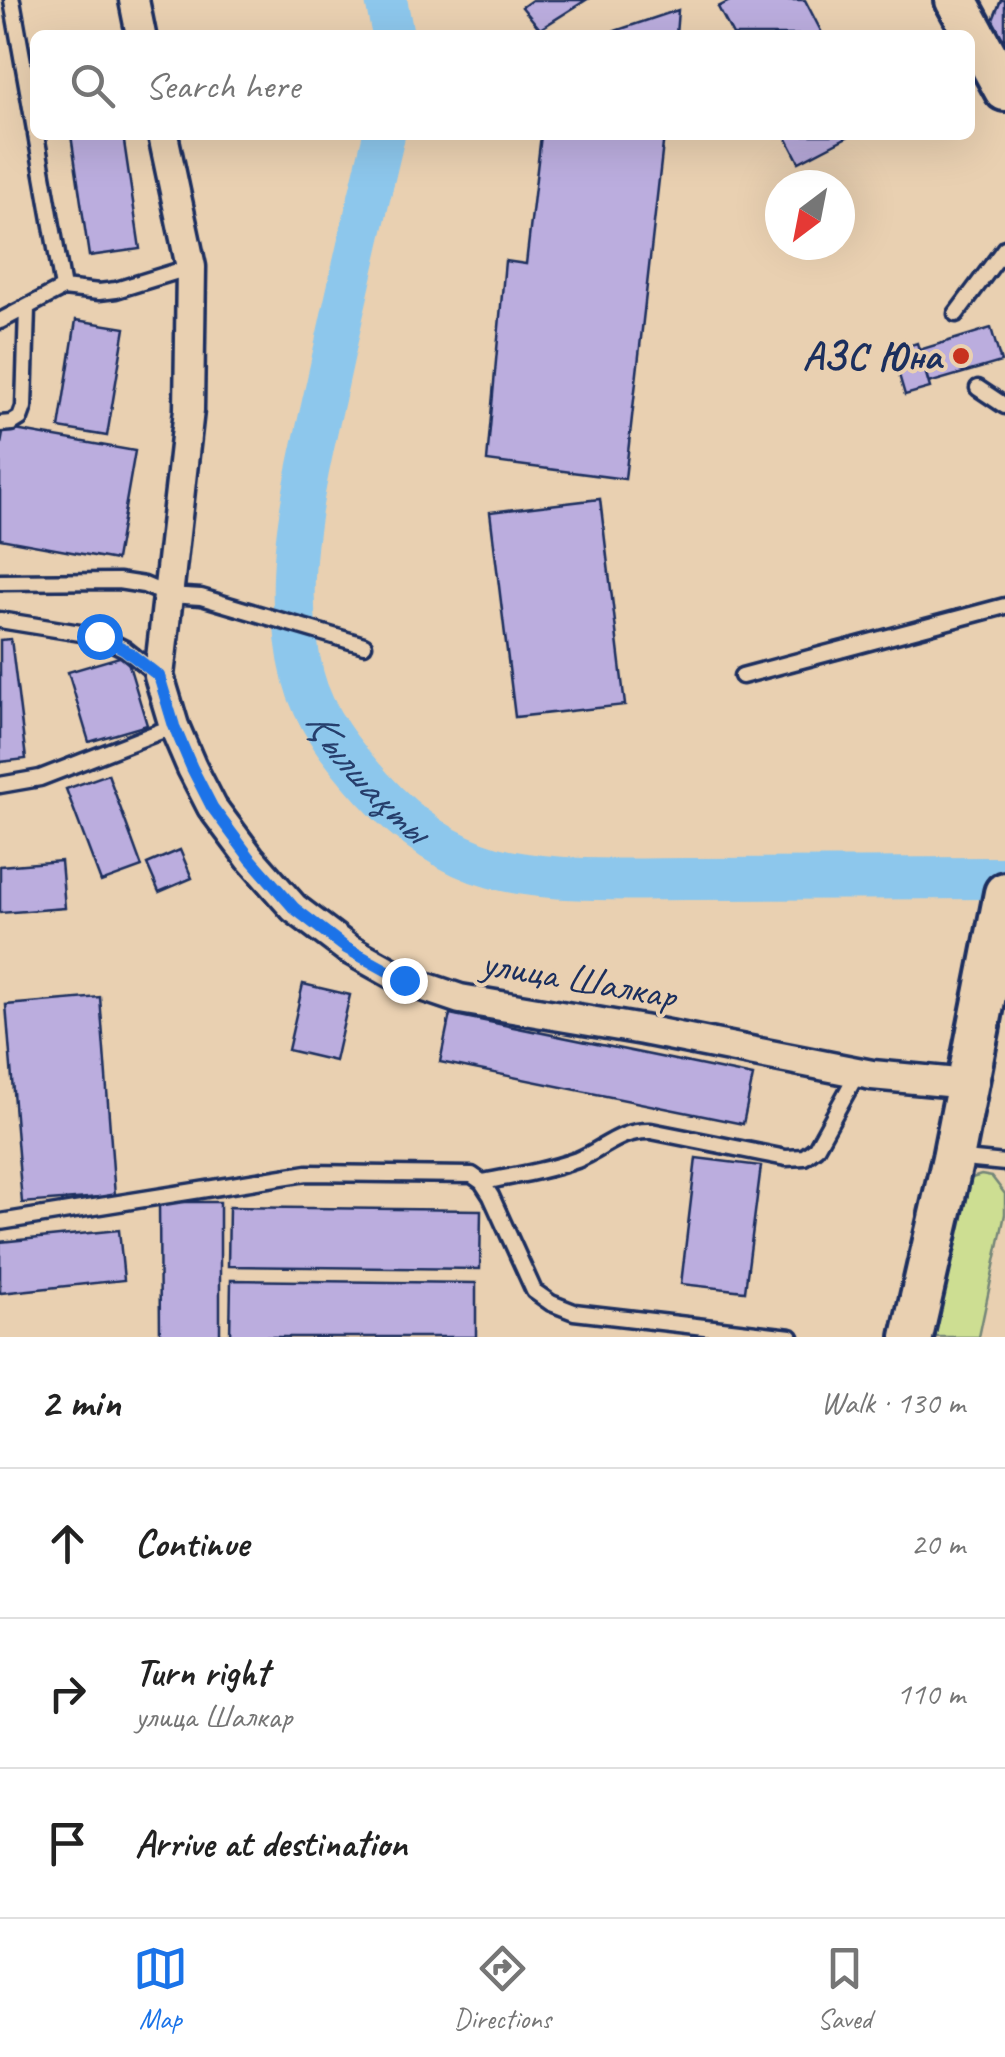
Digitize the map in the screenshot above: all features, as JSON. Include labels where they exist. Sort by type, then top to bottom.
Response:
[{"type":"street","points":[[134,0],[141,30]]},
{"type":"street","points":[[956,0],[972,30]]},
{"type":"street","points":[[975,35],[1005,90]]},
{"type":"street","name":"улица Шалкар","points":[[164,140],[191,267],[188,410],[159,676],[174,726],[212,807],[250,858],[294,908],[346,948],[404,980],[460,999],[858,1072],[968,1084]]},
{"type":"street","points":[[912,1337],[953,1158],[1005,893]]},
{"type":"lane","points":[[12,0],[30,99]]},
{"type":"lane","points":[[37,140],[63,288]]},
{"type":"lane","points":[[956,314],[1005,248]]},
{"type":"lane","points":[[0,321],[63,288],[116,290],[191,267]]},
{"type":"lane","points":[[0,424],[12,424],[20,418],[24,407],[27,308]]},
{"type":"lane","points":[[978,388],[1005,406]]},
{"type":"lane","points":[[0,582],[144,584],[168,595],[201,597],[364,644]]},
{"type":"lane","points":[[742,676],[1005,606]]},
{"type":"lane","points":[[0,620],[99,636],[124,649],[159,676]]},
{"type":"lane","points":[[0,785],[40,778],[174,726]]},
{"type":"lane","points":[[482,1182],[580,1159],[636,1130],[786,1158],[804,1157],[816,1148],[858,1072]]},
{"type":"lane","points":[[953,1158],[1005,1162]]},
{"type":"lane","points":[[0,1222],[307,1173],[472,1175],[482,1182],[534,1291],[551,1303],[574,1312],[791,1337]]},
{"type":"green space","points":[[992,1177],[1005,1194],[1005,1214],[979,1337],[932,1337],[969,1179]]},
{"type":"building","points":[[532,0],[586,0],[540,29],[522,7]]},
{"type":"building","points":[[732,0],[805,0],[820,30],[730,30],[718,7]]},
{"type":"building","points":[[1001,0],[1005,0],[1005,39],[988,32]]},
{"type":"building","points":[[678,10],[676,30],[618,30]]},
{"type":"building","points":[[72,140],[124,140],[140,249],[89,256]]},
{"type":"building","points":[[540,140],[663,140],[625,479],[487,461],[505,261],[526,264]]},
{"type":"building","points":[[788,140],[841,140],[799,162]]},
{"type":"building","points":[[76,320],[125,328],[107,436],[59,428]]},
{"type":"building","points":[[991,328],[1001,362],[929,383],[919,350]]},
{"type":"building","points":[[917,343],[930,388],[905,395],[892,351]]},
{"type":"building","points":[[4,428],[135,451],[116,560],[0,539],[0,450]]},
{"type":"building","points":[[600,499],[625,705],[515,717],[490,512]]},
{"type":"building","points":[[11,639],[26,759],[0,762],[0,640]]},
{"type":"building","points":[[126,655],[147,725],[89,742],[68,672]]},
{"type":"building","points":[[108,774],[142,867],[101,882],[66,789]]},
{"type":"building","points":[[180,850],[192,878],[159,892],[147,864]]},
{"type":"building","points":[[61,861],[65,908],[0,913],[0,866]]},
{"type":"building","points":[[303,984],[350,995],[335,1061],[288,1050]]},
{"type":"building","points":[[100,997],[115,1196],[22,1203],[6,1005]]},
{"type":"building","points":[[450,1014],[753,1076],[743,1124],[440,1062]]},
{"type":"building","points":[[696,1158],[761,1166],[745,1291],[681,1284]]},
{"type":"building","points":[[159,1202],[220,1202],[220,1337],[160,1337]]},
{"type":"building","points":[[229,1207],[481,1210],[480,1269],[228,1266]]},
{"type":"building","points":[[119,1230],[124,1280],[0,1293],[0,1242]]},
{"type":"building","points":[[231,1280],[476,1283],[476,1337],[230,1337]]},
{"type":"waterway","name":"Қылшақты","points":[[386,0],[392,30]]},
{"type":"waterway","name":"Қылшақты","points":[[383,140],[311,456],[295,566],[296,640],[303,676],[322,722],[352,764],[413,826],[459,854],[514,872],[615,879],[1005,878]]},
{"type":"place","name":"АЗС Юна","points":[[961,356]]},
{"type":"route","points":[[99,636],[124,649],[159,676],[174,726],[212,807],[294,908],[346,948],[404,980]]}]
